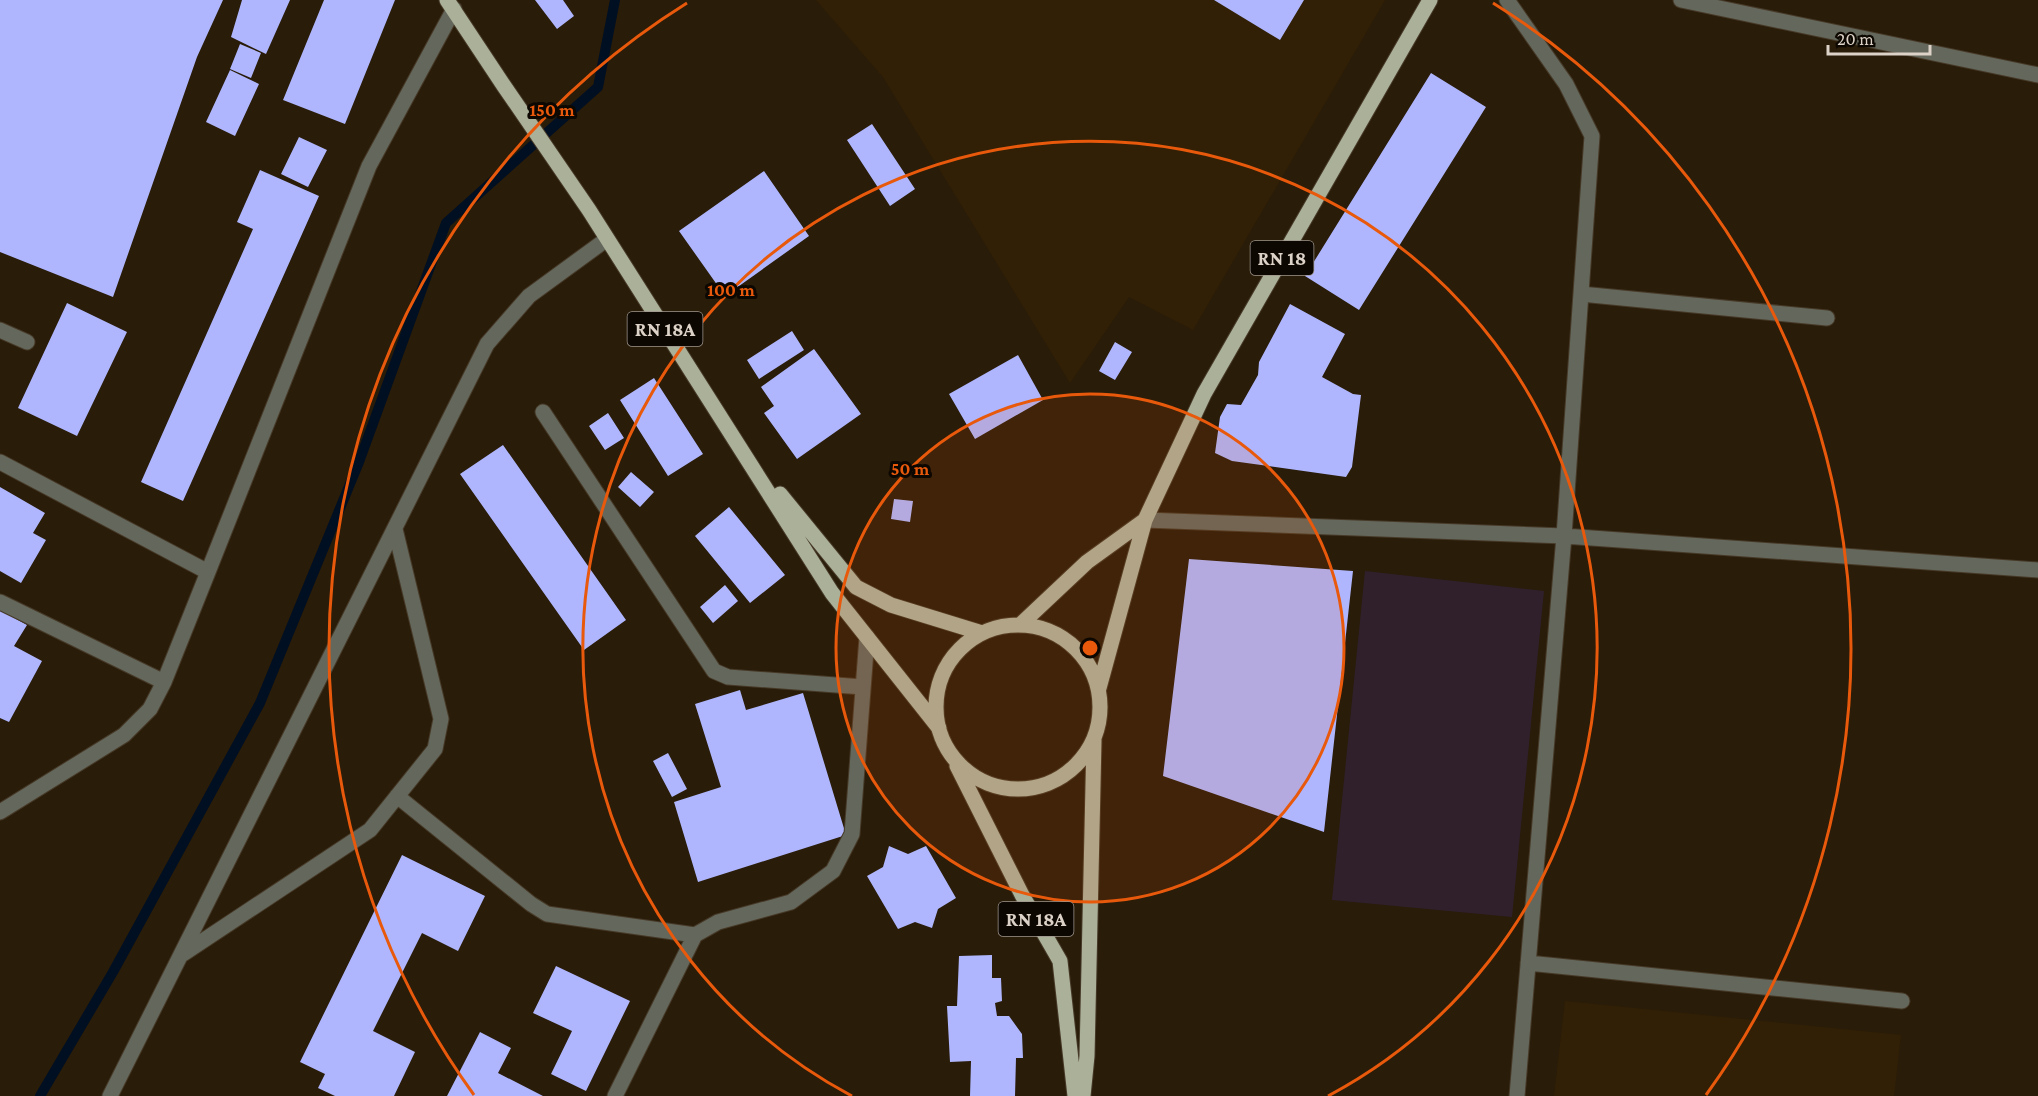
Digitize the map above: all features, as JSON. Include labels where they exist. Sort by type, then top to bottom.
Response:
[{"type":"main road","name":"RN 18","points":[[1099,688],[1144,520],[1204,394],[1430,0]]},
{"type":"main road","name":"RN 18A","points":[[450,5],[608,239],[832,593],[939,728]]},
{"type":"main road","points":[[741,447],[856,588],[891,605],[982,633]]},
{"type":"main road","name":"RN 18","points":[[1020,624],[1087,562],[1144,520]]},
{"type":"main road","points":[[1083,1096],[1087,1056],[1094,740],[1100,714],[1099,688],[1088,663],[1070,643],[1046,629],[1020,624],[982,633],[959,650],[944,673],[936,700],[939,728],[952,756],[969,773],[990,785],[1015,789],[1040,787],[1062,777],[1081,760],[1094,740]]},
{"type":"main road","name":"RN 18A","points":[[952,756],[1022,895],[1060,961],[1075,1096]]},
{"type":"street","points":[[1507,0],[1566,84],[1592,136],[1564,536],[1517,1096]]},
{"type":"street","points":[[1681,0],[2038,75]]},
{"type":"street","points":[[0,812],[124,735],[150,709],[164,682],[369,166],[450,5]]},
{"type":"street","points":[[110,1096],[487,344],[529,296],[608,239]]},
{"type":"street","points":[[1581,294],[1827,318]]},
{"type":"street","points":[[0,330],[27,342]]},
{"type":"street","points":[[543,412],[714,671],[728,678],[863,687]]},
{"type":"street","points":[[0,462],[208,572]]},
{"type":"street","points":[[1144,520],[1564,536],[2038,570]]},
{"type":"street","points":[[180,955],[370,830],[435,749],[441,718],[395,529]]},
{"type":"street","points":[[0,602],[164,682]]},
{"type":"street","points":[[615,1096],[695,935],[718,922],[791,902],[833,871],[852,834],[867,637]]},
{"type":"street","points":[[397,796],[531,904],[547,914],[695,935]]},
{"type":"street","points":[[1528,963],[1902,1001]]},
{"type":"shaded area","points":[[816,0],[1385,0],[1193,330],[1129,297],[1070,383],[883,77]]},
{"type":"shaded area","points":[[1365,571],[1544,591],[1512,917],[1332,900]]},
{"type":"shaded area","points":[[1565,1001],[1901,1035],[1894,1096],[1554,1096]]},
{"type":"building","points":[[0,0],[223,0],[197,57],[113,297],[0,252]]},
{"type":"building","points":[[242,0],[290,0],[266,54],[231,37]]},
{"type":"building","points":[[324,0],[395,0],[345,124],[283,100]]},
{"type":"building","points":[[535,0],[563,0],[574,16],[557,29]]},
{"type":"building","points":[[1214,0],[1304,0],[1280,40]]},
{"type":"building","points":[[240,44],[261,53],[251,78],[230,69]]},
{"type":"building","points":[[230,70],[259,84],[235,136],[206,122]]},
{"type":"building","points":[[1431,73],[1486,107],[1359,310],[1305,276]]},
{"type":"building","points":[[872,124],[915,189],[890,206],[847,140]]},
{"type":"building","points":[[299,137],[327,150],[308,187],[281,174]]},
{"type":"building","points":[[260,170],[319,196],[183,501],[141,482],[253,229],[237,222]]},
{"type":"building","points":[[764,171],[809,236],[725,296],[679,231]]},
{"type":"building","points":[[67,303],[127,332],[77,436],[18,408]]},
{"type":"building","points":[[1290,304],[1345,334],[1322,377],[1353,394],[1361,395],[1352,467],[1346,477],[1232,461],[1215,453],[1220,417],[1227,404],[1241,405],[1258,375],[1259,362]]},
{"type":"building","points":[[792,331],[804,350],[759,379],[747,360]]},
{"type":"building","points":[[1115,342],[1132,352],[1115,380],[1099,371]]},
{"type":"building","points":[[814,349],[861,414],[797,459],[764,413],[774,406],[761,387]]},
{"type":"building","points":[[1018,355],[1043,400],[975,439],[949,394]]},
{"type":"building","points":[[654,378],[703,454],[668,476],[620,400]]},
{"type":"building","points":[[608,413],[624,438],[605,450],[589,426]]},
{"type":"building","points":[[503,445],[626,620],[584,650],[460,474]]},
{"type":"building","points":[[631,472],[654,492],[640,507],[618,487]]},
{"type":"building","points":[[0,487],[45,513],[33,533],[46,540],[21,583],[0,571]]},
{"type":"building","points":[[894,499],[913,501],[910,522],[891,519]]},
{"type":"building","points":[[729,507],[785,575],[750,603],[695,536]]},
{"type":"building","points":[[1189,559],[1353,571],[1324,832],[1163,776]]},
{"type":"building","points":[[725,585],[738,601],[713,623],[700,607]]},
{"type":"building","points":[[0,610],[27,625],[14,646],[42,661],[9,722],[0,718]]},
{"type":"building","points":[[740,690],[746,710],[803,693],[846,835],[698,882],[674,802],[721,787],[695,704]]},
{"type":"building","points":[[668,753],[687,789],[672,797],[653,761]]},
{"type":"building","points":[[889,846],[908,854],[926,846],[956,898],[938,909],[932,928],[915,922],[898,929],[867,876],[883,867]]},
{"type":"building","points":[[402,855],[485,896],[458,951],[422,933],[373,1031],[415,1052],[394,1096],[335,1096],[318,1088],[325,1074],[300,1062]]},
{"type":"building","points":[[992,955],[992,978],[1001,978],[1002,1001],[995,1003],[997,1016],[1009,1016],[1022,1034],[1023,1058],[1016,1058],[1015,1096],[970,1096],[971,1061],[950,1062],[947,1006],[957,1006],[959,956]]},
{"type":"building","points":[[556,966],[630,1001],[586,1091],[551,1074],[572,1031],[533,1013]]},
{"type":"building","points":[[480,1032],[511,1048],[498,1073],[543,1096],[447,1096]]},
{"type":"waterway","points":[[40,1096],[113,972],[260,703],[359,462],[446,223],[598,87],[615,0]]}]
